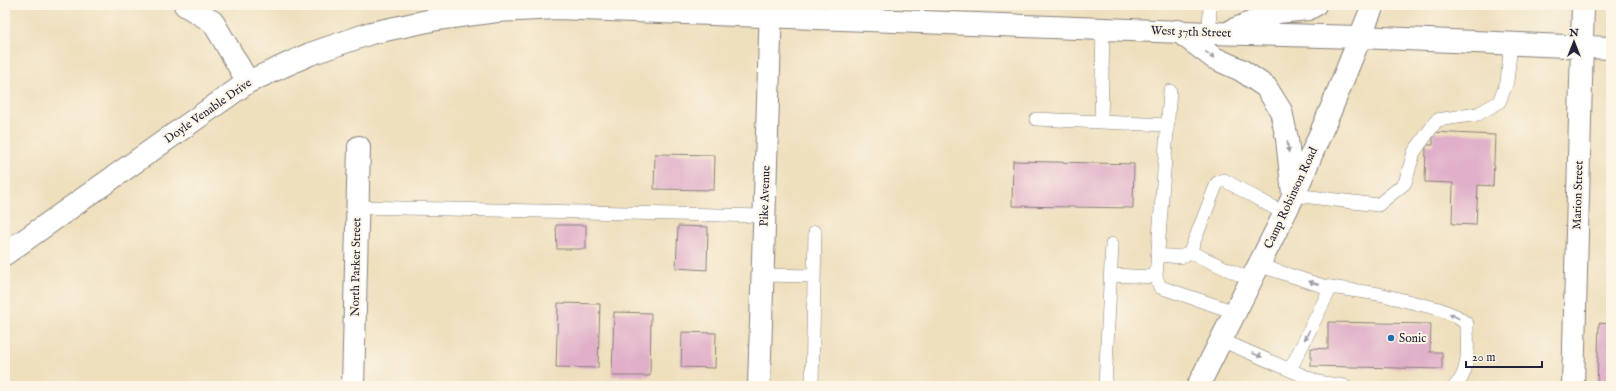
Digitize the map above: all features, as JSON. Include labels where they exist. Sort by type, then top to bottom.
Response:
[{"type":"main road","points":[[185,5],[213,22],[248,82]]},
{"type":"main road","points":[[1218,33],[1278,12],[1308,9],[1315,5]]},
{"type":"main road","name":"Camp Robinson Road","points":[[1198,386],[1289,204],[1331,109],[1373,5]]},
{"type":"main road","name":"Marion Street","points":[[1573,386],[1583,5]]},
{"type":"main road","name":"Doyle Venable Drive","points":[[5,254],[248,82],[310,54],[371,33],[437,19],[497,11],[557,8],[771,10]]},
{"type":"main road","name":"West 37th Street","points":[[771,10],[1103,28],[1611,48]]},
{"type":"main road","name":"Pike Avenue","points":[[759,386],[771,10]]},
{"type":"main road","points":[[1178,31],[1214,58],[1241,70],[1266,87],[1281,111],[1287,139],[1289,204]]},
{"type":"main road","name":"North Parker Street","points":[[353,386],[359,147]]},
{"type":"lane","points":[[1210,5],[1218,33]]},
{"type":"lane","points":[[1101,122],[1103,28]]},
{"type":"lane","points":[[1157,255],[1182,257],[1190,252],[1217,183],[1224,180],[1289,204],[1378,205],[1405,183],[1414,152],[1437,120],[1478,114],[1499,102],[1507,82],[1511,44]]},
{"type":"lane","points":[[1170,91],[1166,125],[1156,277],[1160,287],[1235,312]]},
{"type":"lane","points":[[1036,119],[1166,125]]},
{"type":"lane","points":[[357,207],[765,216]]},
{"type":"lane","points":[[812,386],[815,232]]},
{"type":"lane","points":[[1105,386],[1112,244]]},
{"type":"lane","points":[[1190,252],[1255,273],[1322,286],[1379,294],[1439,308],[1456,316],[1467,324],[1464,373],[1455,386]]},
{"type":"lane","points":[[763,275],[814,276]]},
{"type":"lane","points":[[1110,275],[1156,277]]},
{"type":"lane","points":[[1290,370],[1331,287]]},
{"type":"lane","points":[[1221,340],[1318,382],[1344,386]]},
{"type":"building","points":[[1433,132],[1495,135],[1493,186],[1478,185],[1476,225],[1452,224],[1453,183],[1425,182],[1426,145],[1433,145]]},
{"type":"building","points":[[655,154],[715,155],[714,190],[654,189]]},
{"type":"building","points":[[1013,161],[1134,164],[1133,208],[1012,206]]},
{"type":"building","points":[[556,225],[586,225],[586,249],[557,249]]},
{"type":"building","points":[[678,226],[708,227],[707,270],[676,268]]},
{"type":"building","points":[[558,303],[600,304],[598,368],[556,367]]},
{"type":"building","points":[[614,312],[651,313],[650,376],[612,376]]},
{"type":"building","points":[[1328,322],[1431,324],[1430,352],[1442,352],[1442,369],[1311,366],[1311,348],[1328,349]]},
{"type":"building","points":[[1599,323],[1611,324],[1611,386],[1597,386]]},
{"type":"building","points":[[682,332],[716,333],[715,368],[681,367]]},
{"type":"place","name":"Sonic","points":[[1391,338]]}]
